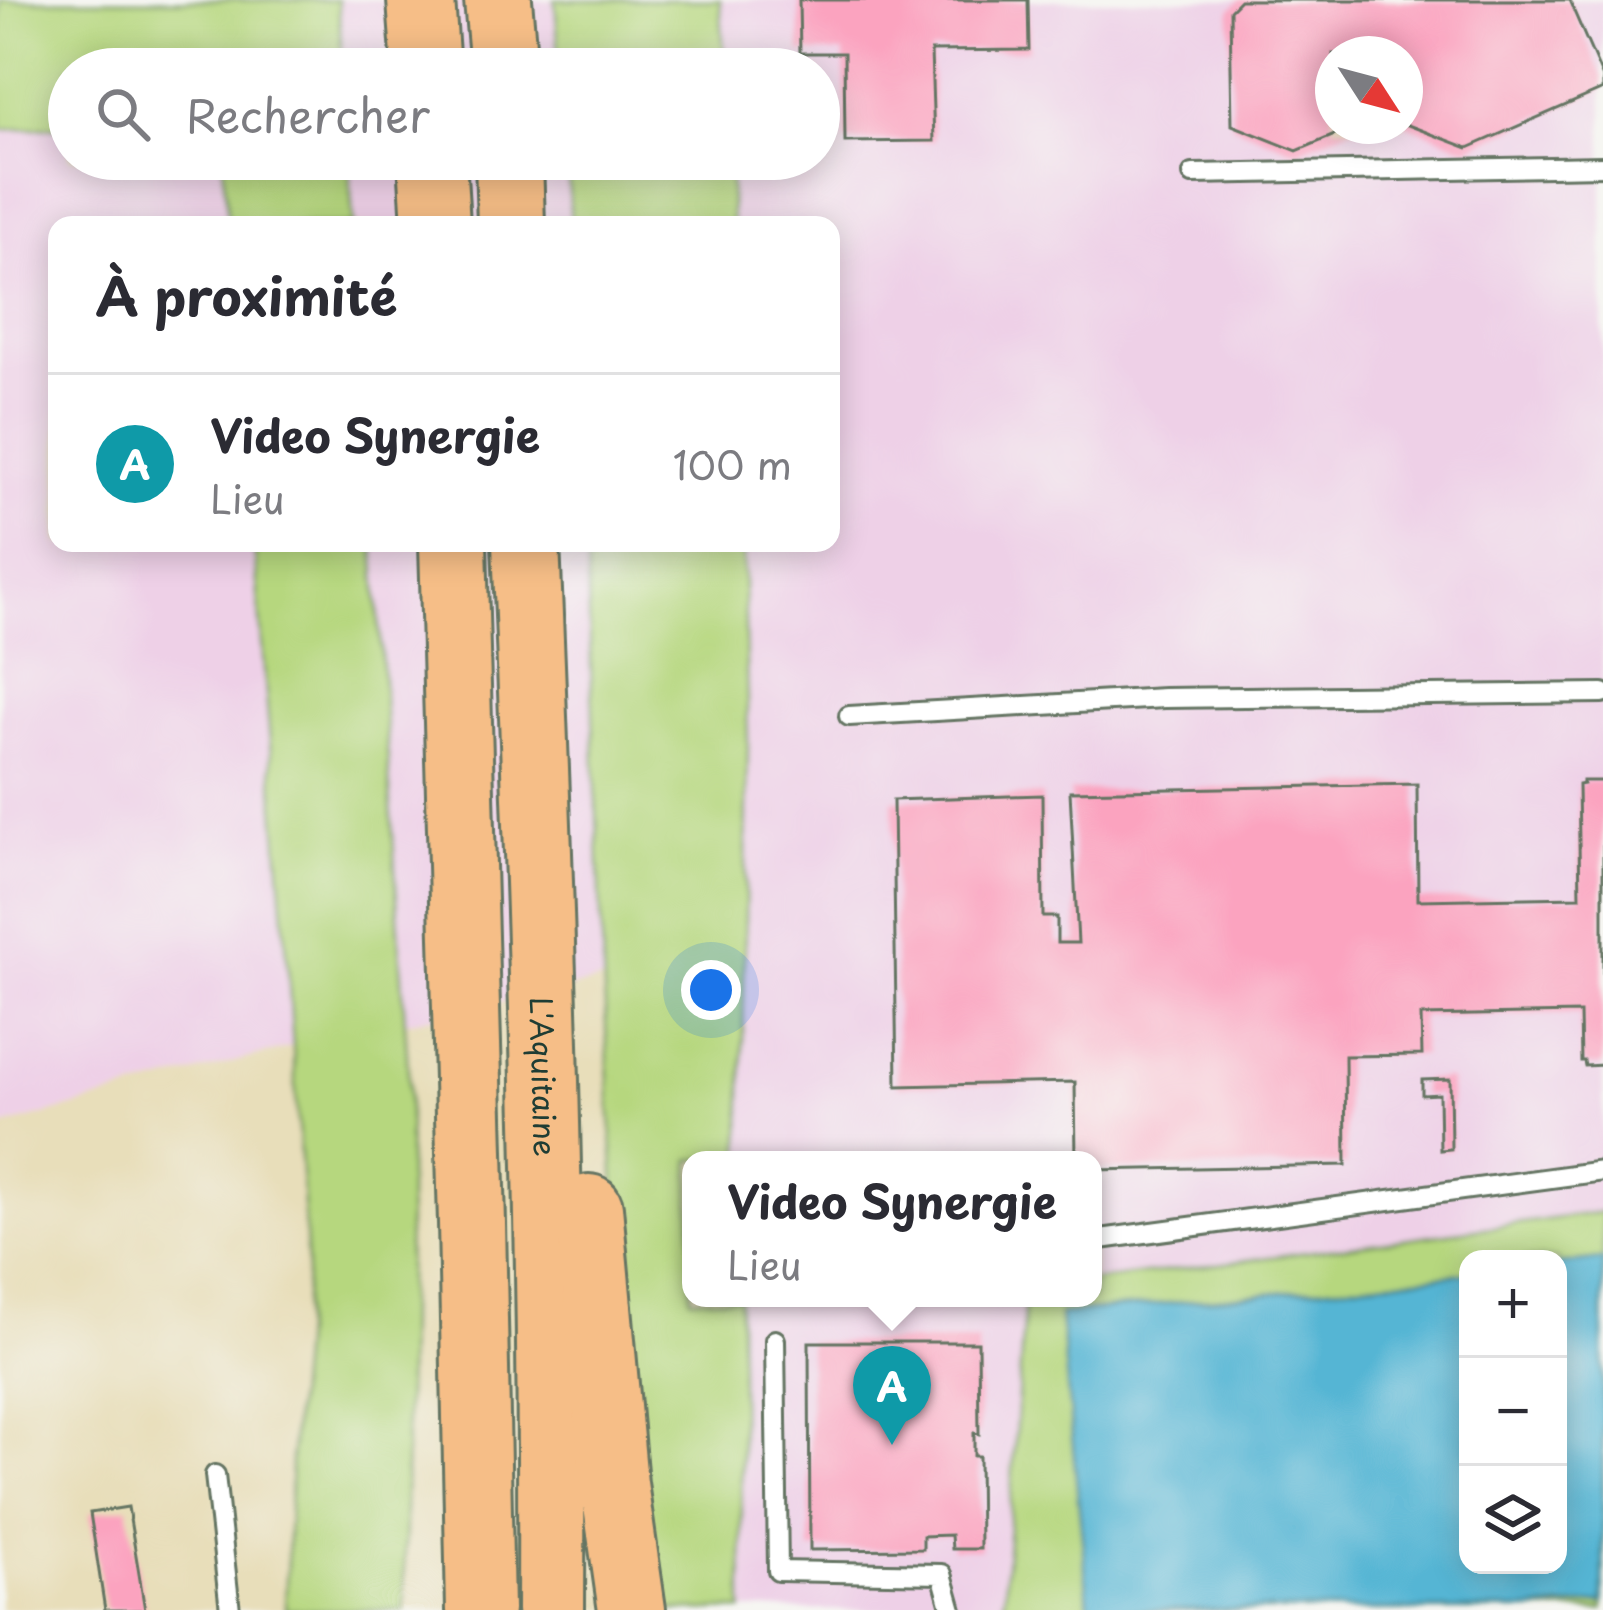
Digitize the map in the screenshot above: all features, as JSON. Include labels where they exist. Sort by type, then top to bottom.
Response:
[{"type":"highway","points":[[421,0],[424,48]]},
{"type":"highway","points":[[498,0],[502,48]]},
{"type":"highway","points":[[433,180],[435,216]]},
{"type":"highway","points":[[509,180],[511,216]]},
{"type":"highway","points":[[454,552],[479,1610]]},
{"type":"highway","name":"L'Aquitaine","points":[[526,552],[542,917],[551,1610]]},
{"type":"highway","points":[[542,917],[579,1066],[614,1484],[632,1610]]},
{"type":"highway","points":[[441,1610],[454,1293],[472,1232]]},
{"type":"lane","points":[[1193,174],[1603,166]]},
{"type":"lane","points":[[849,716],[1164,698],[1603,693]]},
{"type":"lane","points":[[1102,1239],[1603,1171]]},
{"type":"lane","points":[[776,1340],[778,1571],[942,1574],[952,1610]]},
{"type":"lane","points":[[215,1474],[230,1610]]},
{"type":"shaded area","points":[[0,0],[1603,0],[1603,1610],[742,1610],[739,1307],[1102,1307],[1102,1151],[737,1151],[734,953],[293,1046],[0,1127]]},
{"type":"green space","points":[[0,0],[338,0],[341,48],[48,48],[48,127],[0,130]]},
{"type":"green space","points":[[555,0],[720,0],[723,48],[558,48]]},
{"type":"green space","points":[[225,180],[350,180],[352,216],[227,216]]},
{"type":"green space","points":[[568,180],[730,180],[732,216],[570,216]]},
{"type":"green space","points":[[255,552],[375,552],[409,1086],[404,1610],[285,1610],[292,1439],[307,1264]]},
{"type":"green space","points":[[586,552],[743,552],[748,742],[741,1151],[682,1151],[682,1307],[739,1307],[743,1610],[654,1610],[631,1477]]},
{"type":"green space","points":[[1603,1212],[1603,1610],[1003,1610],[1024,1307],[1102,1307],[1102,1280]]},
{"type":"water","points":[[1603,1259],[1603,1603],[1529,1610],[1089,1610],[1060,1314],[1459,1274],[1459,1574],[1567,1574],[1567,1263]]},
{"type":"building","points":[[799,0],[1028,0],[1029,50],[931,51],[934,141],[845,142],[844,53],[840,48],[800,48]]},
{"type":"building","points":[[1240,0],[1569,0],[1603,78],[1603,89],[1468,148],[1423,131],[1423,36],[1315,36],[1315,143],[1297,151],[1232,125],[1230,10]]},
{"type":"building","points":[[1603,781],[1603,1065],[1585,1066],[1581,1061],[1580,1013],[1421,1016],[1422,1055],[1345,1056],[1346,1165],[1102,1170],[1102,1151],[1076,1151],[1075,1082],[897,1086],[893,800],[1042,795],[1043,917],[1057,917],[1057,943],[1078,943],[1070,791],[1417,784],[1418,900],[1580,897],[1578,785]]},
{"type":"building","points":[[1450,1079],[1451,1149],[1440,1150],[1439,1094],[1422,1095],[1422,1080]]},
{"type":"building","points":[[809,1342],[978,1342],[979,1434],[974,1433],[974,1456],[979,1456],[980,1549],[952,1549],[951,1535],[923,1536],[923,1549],[810,1550]]},
{"type":"building","points":[[128,1507],[145,1610],[105,1610],[90,1513]]},
{"type":"place","name":"Video Synergie","points":[[892,1445]]}]
